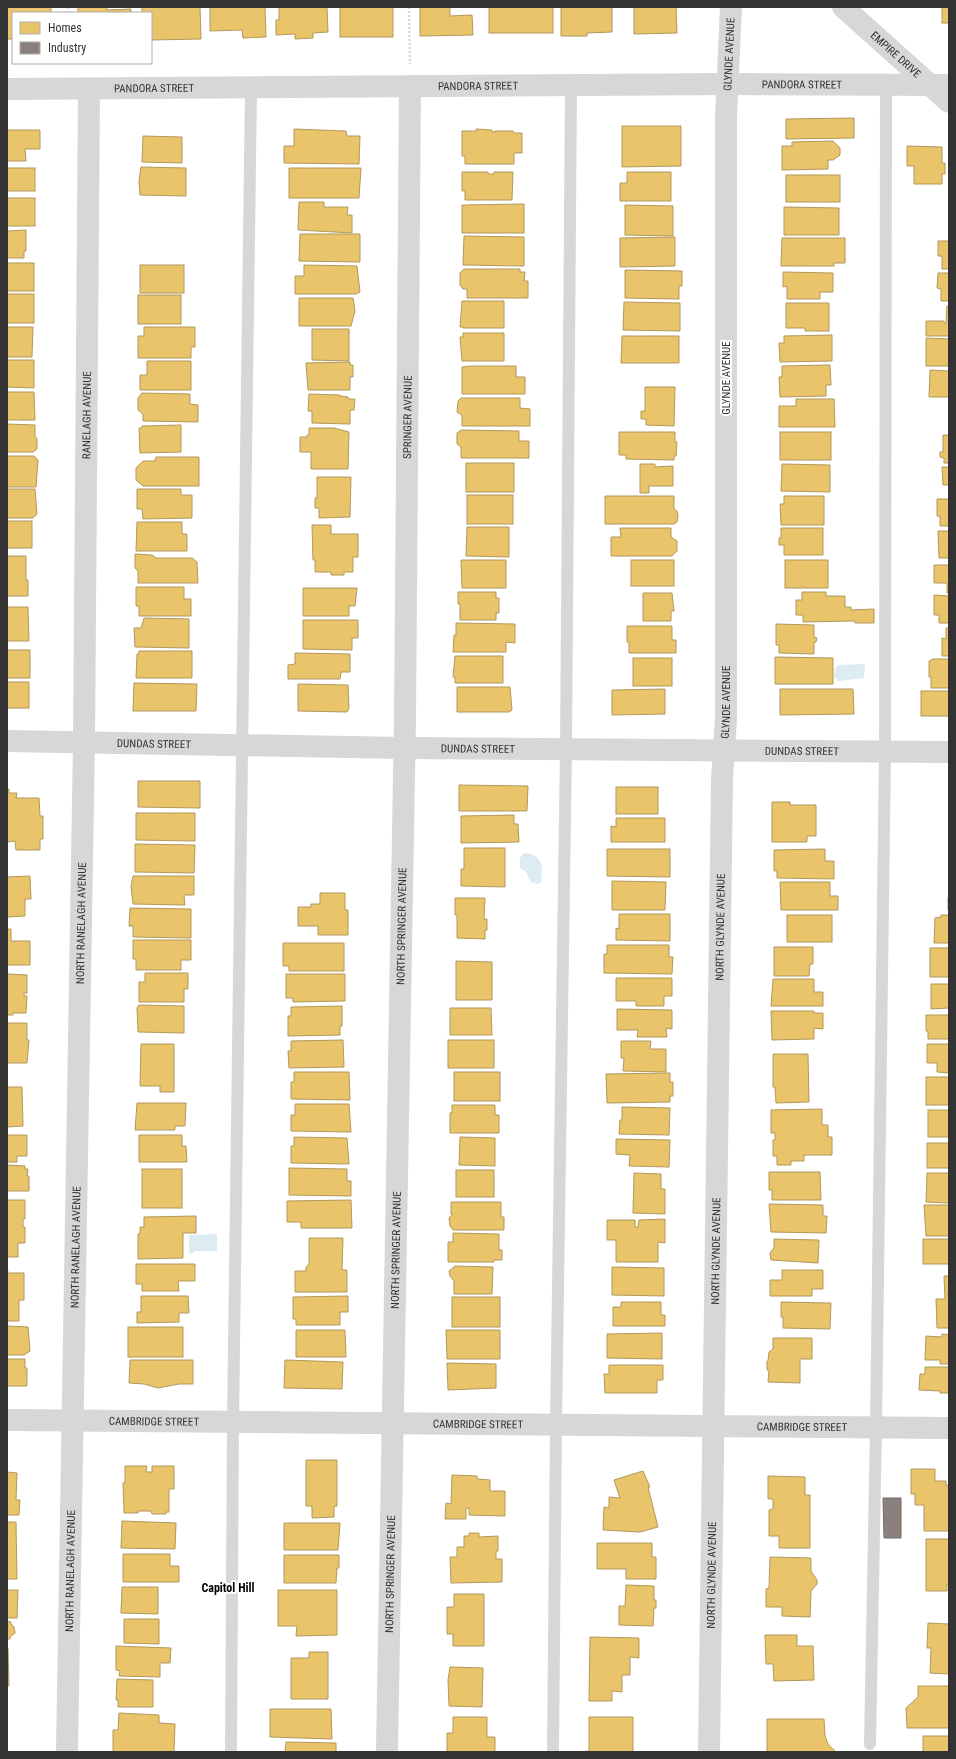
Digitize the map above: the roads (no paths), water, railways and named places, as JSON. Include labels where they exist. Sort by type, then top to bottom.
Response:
[{"type":"street","name":"GLYNDE AVENUE","points":[[724,750],[726,718],[726,117],[731,7]]},
{"type":"street","name":"EMPIRE DRIVE","points":[[843,7],[940,85],[949,102]]},
{"type":"street","name":"PANDORA STREET","points":[[7,89],[251,89],[728,84],[940,85]]},
{"type":"street","name":"SPRINGER AVENUE","points":[[404,748],[410,87]]},
{"type":"street","name":"RANELAGH AVENUE","points":[[84,742],[88,89]]},
{"type":"street","name":"DUNDAS STREET","points":[[7,741],[404,748],[949,752]]},
{"type":"street","name":"NORTH RANELAGH AVENUE","points":[[67,1752],[84,742]]},
{"type":"street","name":"NORTH SPRINGER AVENUE","points":[[387,1752],[394,1423],[404,748]]},
{"type":"street","name":"NORTH GLYNDE AVENUE","points":[[709,1752],[724,750]]},
{"type":"street","name":"CAMBRIDGE STREET","points":[[7,1420],[949,1428]]},
{"type":"lane","points":[[553,1752],[556,1424],[566,749],[571,85]]},
{"type":"lane","points":[[870,1744],[876,1427],[885,752],[886,85]]},
{"type":"lane","points":[[231,1752],[233,1422],[251,89]]},
{"type":"district","name":"Capitol Hill","points":[[228,1588]]}]
